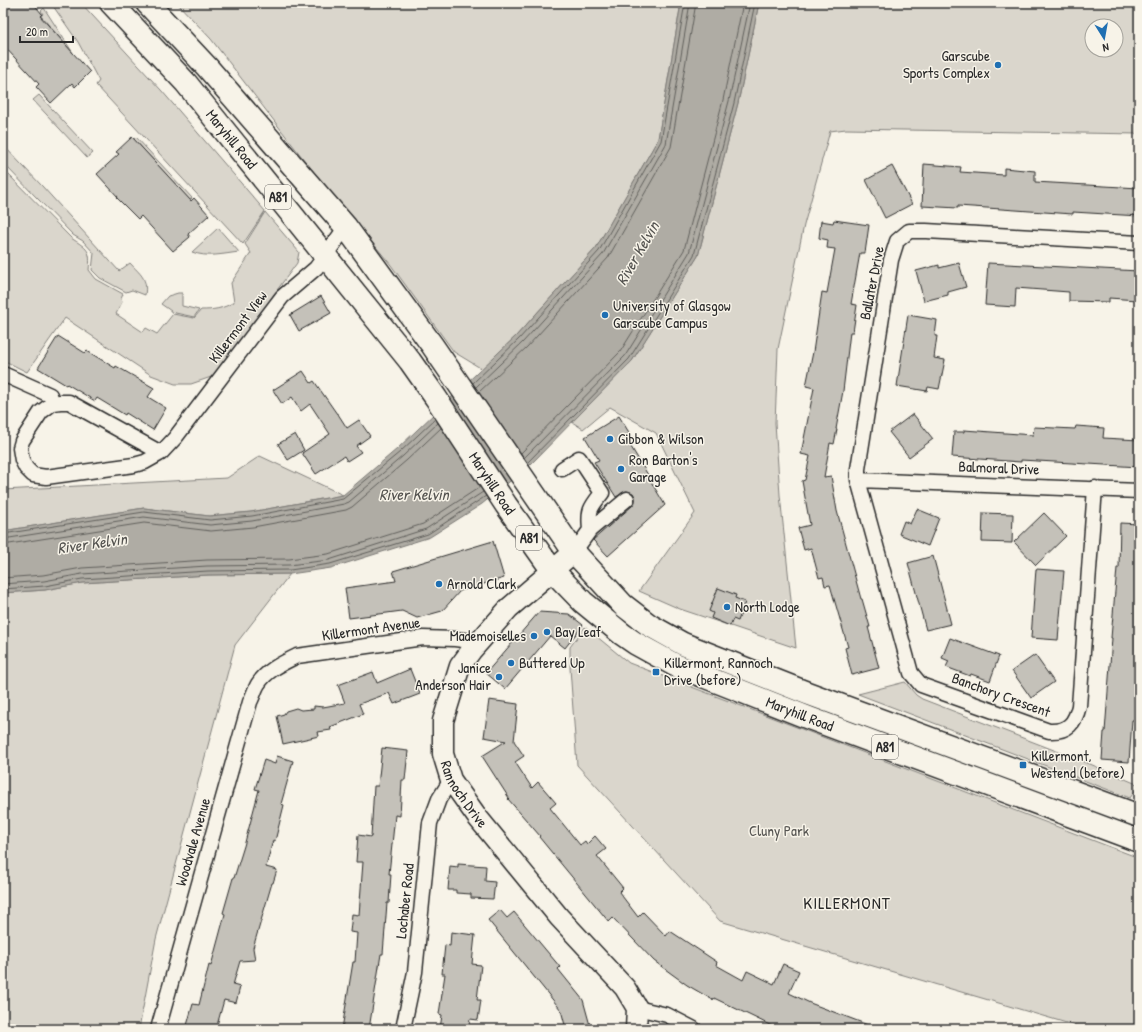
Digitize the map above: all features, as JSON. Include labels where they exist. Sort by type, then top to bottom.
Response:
[{"type":"main road","name":"Maryhill Road","points":[[112,3],[186,83],[410,361],[506,505],[552,570],[583,602],[622,634],[634,643],[675,665],[813,720],[1139,841]]},
{"type":"main road","name":"Maryhill Road","points":[[147,3],[207,67],[346,227],[458,383],[574,552],[624,606],[649,625],[683,644],[807,693],[1139,816]]},
{"type":"main road","points":[[410,361],[432,346]]},
{"type":"street","name":"Killermont View","points":[[53,403],[41,412],[22,441],[20,448],[22,460],[26,468],[33,475],[46,477],[134,465],[144,462],[160,453],[175,438],[282,297],[316,268],[346,227]]},
{"type":"street","name":"Ballater Drive","points":[[858,480],[858,469],[891,260],[897,240],[909,232],[926,231],[1139,243]]},
{"type":"street","points":[[3,374],[50,395],[53,403],[69,402],[160,453]]},
{"type":"street","points":[[562,469],[580,458],[602,493],[590,508],[590,530]]},
{"type":"street","name":"Balmoral Drive","points":[[858,480],[1095,488],[1139,491]]},
{"type":"street","name":"Banchory Crescent","points":[[858,480],[911,673],[915,680],[921,684],[949,695],[1042,729],[1057,732],[1072,724],[1077,716],[1079,706],[1095,488]]},
{"type":"street","points":[[574,552],[590,530],[626,499]]},
{"type":"street","name":"Rannoch Drive","points":[[574,552],[514,603],[460,666],[443,721],[443,754],[451,780],[478,818],[559,917],[625,988],[637,1008]]},
{"type":"street","name":"Killermont Avenue","points":[[272,670],[298,656],[400,641],[423,638],[439,638],[479,642]]},
{"type":"street","name":"Woodvale Avenue","points":[[158,1029],[250,702],[259,684],[272,670]]},
{"type":"street","name":"Lochaber Road","points":[[403,1029],[415,972],[430,823],[439,799],[451,780]]},
{"type":"street","points":[[636,1029],[637,1008],[667,1015],[694,1029]]},
{"type":"green space","points":[[51,3],[81,3],[161,90],[265,211],[243,244],[96,85],[99,81],[78,42]]},
{"type":"green space","points":[[177,3],[681,3],[658,139],[596,248],[516,336],[482,369],[454,352],[391,265],[305,161],[211,39]]},
{"type":"green space","points":[[759,3],[1139,3],[1139,134],[846,129],[830,131],[804,225],[778,349],[775,423],[780,495],[796,648],[680,609],[639,591],[695,513],[656,433],[610,407],[583,429],[572,422],[632,361],[698,256],[738,103]]},
{"type":"green space","points":[[44,8],[73,53],[41,16],[43,14],[41,11]]},
{"type":"green space","points":[[39,95],[93,153],[87,158],[33,100]]},
{"type":"green space","points":[[136,137],[192,198],[190,200],[134,139]]},
{"type":"green space","points":[[3,145],[119,271],[130,263],[137,270],[144,280],[146,289],[145,295],[132,290],[126,292],[100,278],[92,270],[94,253],[83,241],[73,235],[3,163]]},
{"type":"green space","points":[[3,169],[71,238],[85,248],[89,254],[89,270],[96,279],[123,294],[121,299],[122,302],[116,314],[143,332],[146,328],[157,334],[173,314],[194,318],[201,310],[218,309],[234,302],[231,283],[251,253],[245,244],[265,212],[299,252],[297,263],[217,375],[191,384],[175,384],[151,375],[65,318],[27,372],[3,360]]},
{"type":"green space","points":[[218,228],[239,252],[203,255],[192,252]]},
{"type":"green space","points":[[182,293],[182,306],[199,310],[194,317],[171,312],[161,304],[168,296]]},
{"type":"green space","points":[[260,456],[343,495],[251,512],[209,516],[144,508],[3,531],[3,490],[227,478]]},
{"type":"green space","points":[[290,574],[235,645],[156,939],[139,1029],[3,1029],[3,593],[45,590],[82,583],[208,575]]},
{"type":"green space","name":"Cluny Park","points":[[585,627],[629,663],[1139,858],[1139,1029],[1087,1029],[720,921],[577,765],[570,668],[570,647]]},
{"type":"green space","points":[[905,682],[916,695],[922,699],[1090,764],[1139,785],[1130,798],[858,694]]},
{"type":"water","name":"River Kelvin","points":[[681,3],[759,3],[738,103],[698,256],[632,361],[530,465],[482,504],[430,537],[331,568],[290,574],[208,575],[83,583],[45,590],[3,593],[3,531],[144,508],[209,516],[251,512],[343,495],[397,449],[516,336],[596,248],[658,139]]},
{"type":"building","points":[[3,3],[33,3],[42,14],[40,16],[90,72],[75,87],[72,83],[51,103],[36,87],[39,84],[3,45]]},
{"type":"building","points":[[132,137],[191,201],[194,198],[209,215],[188,234],[190,237],[173,251],[141,216],[138,219],[117,198],[118,197],[97,174],[119,154],[116,152]]},
{"type":"building","points":[[924,164],[961,167],[960,172],[1004,175],[1004,168],[1035,171],[1035,182],[1139,188],[1139,216],[1073,212],[1073,214],[958,206],[958,208],[922,206]]},
{"type":"building","points":[[892,166],[912,204],[885,218],[866,180]]},
{"type":"building","points":[[834,220],[869,225],[865,253],[860,253],[851,304],[857,305],[853,332],[850,332],[837,429],[834,444],[830,443],[824,477],[831,476],[837,511],[870,627],[868,627],[879,668],[852,675],[845,648],[848,647],[830,585],[825,586],[823,577],[819,578],[811,548],[804,550],[798,528],[810,525],[802,481],[805,480],[810,456],[801,454],[814,388],[806,386],[822,292],[827,293],[835,249],[827,248],[828,240],[819,238],[821,221],[833,223]]},
{"type":"building","points":[[959,263],[966,287],[948,292],[948,295],[924,301],[916,271],[939,265],[939,268]]},
{"type":"building","points":[[988,263],[1139,271],[1137,300],[1109,298],[1109,302],[1069,301],[1069,292],[1016,288],[1015,307],[985,305]]},
{"type":"building","points":[[321,296],[331,313],[299,331],[290,315]]},
{"type":"building","points":[[908,315],[937,320],[935,336],[937,336],[934,358],[945,360],[939,389],[928,387],[927,391],[897,386]]},
{"type":"building","points":[[58,336],[85,353],[87,351],[115,368],[116,366],[154,388],[148,397],[166,408],[153,430],[126,413],[125,415],[97,398],[95,401],[38,368]]},
{"type":"building","points":[[303,371],[311,383],[314,381],[347,428],[359,420],[370,436],[356,446],[361,452],[347,461],[344,456],[316,474],[302,453],[330,434],[310,404],[301,411],[292,397],[282,404],[273,390]]},
{"type":"building","points":[[913,414],[933,439],[909,457],[889,432]]},
{"type":"building","points":[[619,416],[633,439],[628,442],[665,505],[608,556],[593,540],[632,506],[635,502],[635,497],[633,493],[626,491],[616,497],[594,462],[599,460],[585,437]]},
{"type":"building","points":[[1076,426],[1104,428],[1103,438],[1139,440],[1139,467],[1021,460],[1021,462],[952,457],[954,432],[964,432],[964,430],[1033,435],[1034,427],[1075,429]]},
{"type":"building","points":[[295,434],[304,450],[288,460],[278,444]]},
{"type":"building","points":[[917,509],[939,518],[928,546],[899,534],[904,521],[910,524]]},
{"type":"building","points":[[983,513],[1013,514],[1012,543],[982,542]]},
{"type":"building","points":[[1044,513],[1066,536],[1036,565],[1014,542]]},
{"type":"building","points":[[1120,523],[1139,524],[1139,661],[1135,720],[1132,720],[1129,762],[1102,760],[1117,568],[1119,568]]},
{"type":"building","name":"Arnold Clark","points":[[493,541],[504,578],[460,591],[442,611],[417,618],[402,611],[349,618],[345,588],[396,581],[393,571]]},
{"type":"building","points":[[933,556],[951,624],[926,630],[908,563]]},
{"type":"building","points":[[1036,569],[1064,571],[1058,640],[1031,638]]},
{"type":"building","name":"North Lodge","points":[[718,588],[736,595],[735,598],[745,602],[738,621],[733,619],[730,626],[711,618],[713,613],[709,611]]},
{"type":"building","points":[[539,612],[569,614],[583,625],[565,648],[550,636],[505,689],[486,673]]},
{"type":"building","points":[[950,638],[999,656],[990,681],[971,674],[970,676],[946,667],[949,661],[942,658]]},
{"type":"building","points":[[1035,655],[1054,682],[1031,698],[1012,671]]},
{"type":"building","points":[[410,669],[420,694],[394,704],[389,693],[359,704],[363,714],[330,727],[331,730],[318,732],[319,736],[283,744],[277,716],[296,708],[301,710],[314,709],[314,706],[323,707],[345,703],[338,685],[373,672],[377,683]]},
{"type":"building","points":[[489,700],[518,704],[514,741],[524,756],[515,762],[532,788],[538,782],[556,803],[550,808],[580,845],[585,841],[587,844],[595,836],[606,849],[597,856],[623,888],[619,892],[638,917],[643,912],[666,936],[670,931],[717,962],[716,965],[743,980],[747,971],[774,984],[783,964],[799,971],[789,993],[810,1003],[876,1028],[778,1029],[714,998],[713,1000],[687,985],[654,961],[613,918],[609,922],[539,837],[540,836],[508,799],[509,798],[482,756],[506,741],[484,737]]},
{"type":"building","points":[[382,748],[408,751],[405,780],[402,780],[400,816],[395,815],[389,874],[391,874],[389,903],[387,903],[383,954],[381,954],[369,1029],[342,1029],[353,962],[355,962],[357,933],[350,932],[352,914],[359,915],[363,862],[356,862],[358,835],[371,837],[374,786],[378,786]]},
{"type":"building","points":[[277,756],[293,761],[281,804],[284,805],[275,841],[273,840],[266,867],[277,870],[253,948],[255,960],[240,961],[233,985],[240,987],[236,1003],[224,1000],[216,1029],[186,1029],[193,1004],[199,1005],[209,965],[211,966],[225,914],[223,913],[244,846],[259,790],[255,789],[264,760],[275,764]]},
{"type":"building","points":[[458,864],[486,866],[485,881],[495,882],[493,899],[471,898],[471,894],[456,893],[456,890],[448,890],[450,866],[458,867]]},
{"type":"building","points":[[500,910],[507,918],[514,912],[560,967],[558,969],[583,1000],[591,1029],[566,1029],[561,1010],[488,920]]},
{"type":"building","points":[[451,932],[475,935],[472,964],[481,965],[477,1000],[481,1000],[478,1020],[470,1019],[468,1029],[440,1029],[442,1015],[439,1014],[445,974],[442,974],[445,945],[450,946]]},
{"type":"place","name":"Garscube Sports Complex","points":[[998,65]]},
{"type":"place","name":"University of Glasgow Garscube Campus","points":[[605,315]]},
{"type":"place","name":"Gibbon & Wilson","points":[[610,439]]},
{"type":"place","name":"Ron Barton's Garage","points":[[621,469]]},
{"type":"place","name":"Arnold Clark","points":[[439,584]]},
{"type":"place","name":"North Lodge","points":[[727,607]]},
{"type":"place","name":"Bay Leaf","points":[[547,632]]},
{"type":"place","name":"Mademoiselles","points":[[534,636]]},
{"type":"place","name":"Buttered Up","points":[[511,663]]},
{"type":"place","name":"Killermont, Rannoch Drive (before)","points":[[656,672]]},
{"type":"place","name":"Janice Anderson Hair","points":[[499,677]]},
{"type":"place","name":"Killermont, Westend (before)","points":[[1023,765]]},
{"type":"district","name":"KILLERMONT","points":[[847,903]]}]
